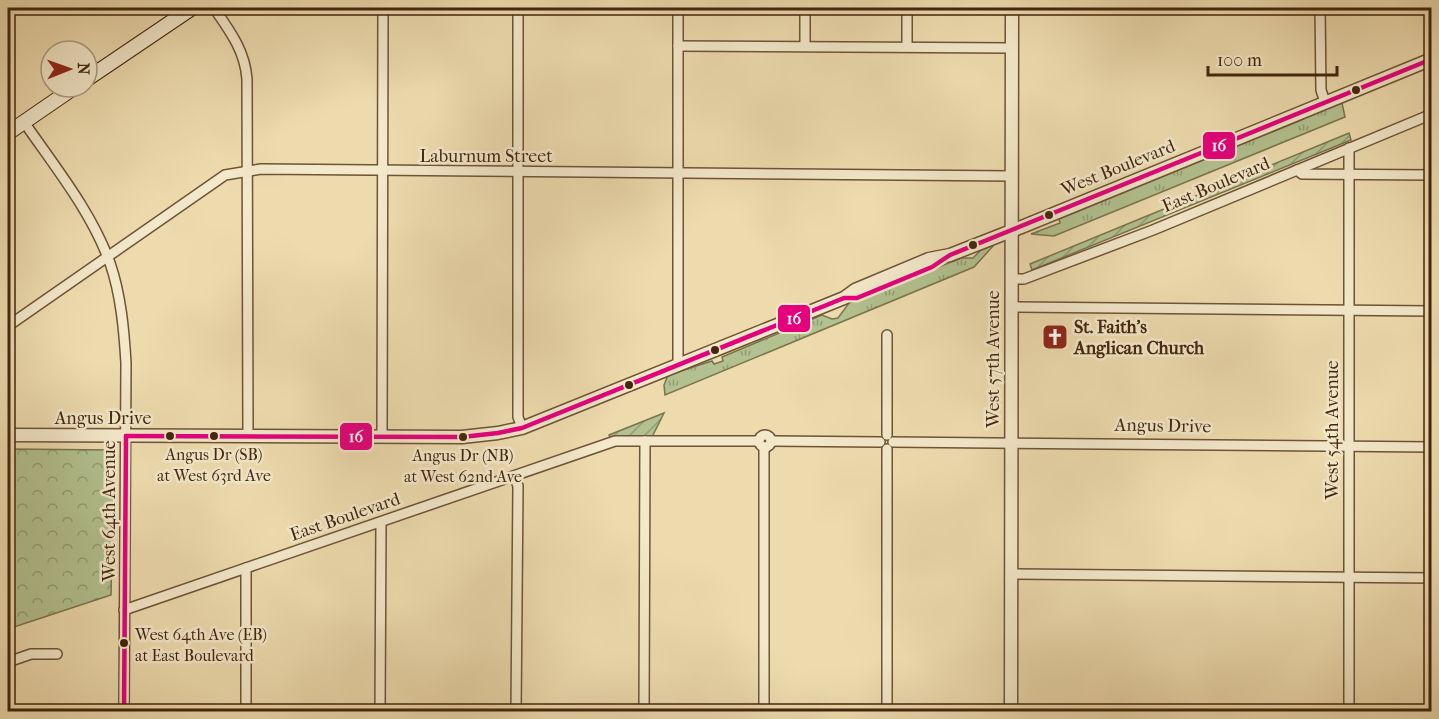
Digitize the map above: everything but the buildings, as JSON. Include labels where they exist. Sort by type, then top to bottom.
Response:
[{"type":"main road","points":[[99,71],[192,8]]},
{"type":"main road","points":[[8,133],[58,99]]},
{"type":"street","points":[[214,8],[238,44],[246,63],[248,437]]},
{"type":"street","points":[[382,437],[383,8]]},
{"type":"street","points":[[518,8],[518,417],[522,428]]},
{"type":"street","points":[[678,8],[676,174],[678,366]]},
{"type":"street","points":[[805,8],[805,45]]},
{"type":"street","points":[[907,8],[907,46]]},
{"type":"street","name":"West 57th Avenue","points":[[1011,711],[1012,8]]},
{"type":"street","points":[[1320,8],[1321,90],[1325,102]]},
{"type":"street","points":[[678,46],[1012,48]]},
{"type":"street","name":"West Boulevard","points":[[522,428],[844,298],[855,290],[929,259],[950,255],[1011,231],[1431,58]]},
{"type":"street","name":"East Boulevard","points":[[1012,279],[1024,279],[1132,237],[1431,114]]},
{"type":"street","name":"West 64th Avenue","points":[[24,122],[75,196],[107,255],[117,290],[125,333],[124,711]]},
{"type":"street","name":"West 54th Avenue","points":[[1348,711],[1349,148]]},
{"type":"street","name":"Laburnum Street","points":[[8,326],[225,175],[261,169],[383,172],[1011,176]]},
{"type":"street","points":[[1297,170],[1302,174],[1431,175]]},
{"type":"street","points":[[1012,307],[1431,311]]},
{"type":"street","points":[[887,335],[887,711]]},
{"type":"street","name":"Angus Drive","points":[[8,435],[480,436],[522,428]]},
{"type":"street","name":"East Boulevard","points":[[124,610],[615,441],[645,441]]},
{"type":"street","points":[[644,711],[645,441]]},
{"type":"street","name":"Angus Drive","points":[[645,441],[1431,447]]},
{"type":"street","points":[[764,711],[765,443]]},
{"type":"street","points":[[514,476],[518,486],[516,711]]},
{"type":"street","points":[[380,711],[381,522]]},
{"type":"street","points":[[246,568],[246,711]]},
{"type":"street","points":[[1011,574],[1431,578]]},
{"type":"street","points":[[8,662],[31,654],[57,654]]},
{"type":"green space","points":[[1342,103],[1345,117],[1054,236],[1031,234],[1060,223],[1059,219],[1301,120],[1325,107],[1329,108]]},
{"type":"green space","points":[[1349,133],[1351,140],[1032,270],[1030,264]]},
{"type":"green space","points":[[994,245],[974,267],[665,395],[664,385],[668,375],[712,361],[714,364],[723,361],[722,357],[822,315],[832,319],[838,318],[849,303],[961,258],[973,258],[981,250]]},
{"type":"green space","points":[[664,413],[652,437],[610,438],[609,435]]},
{"type":"green space","points":[[8,449],[114,450],[111,595],[8,629]]},
{"type":"transit line","name":"16","points":[[126,436],[462,437],[522,428],[844,298],[857,298],[932,267],[950,255],[1432,59]]},
{"type":"transit line","name":"16","points":[[124,712],[126,436]]},
{"type":"place","name":"St. Faith's Anglican Church","points":[[1055,337]]},
{"type":"place","name":"Angus Dr (SB) at West 63rd Ave","points":[[214,436]]},
{"type":"place","name":"Angus Dr (NB) at West 62nd Ave","points":[[463,437]]},
{"type":"place","name":"West 64th Ave (EB) at East Boulevard","points":[[124,643]]}]
